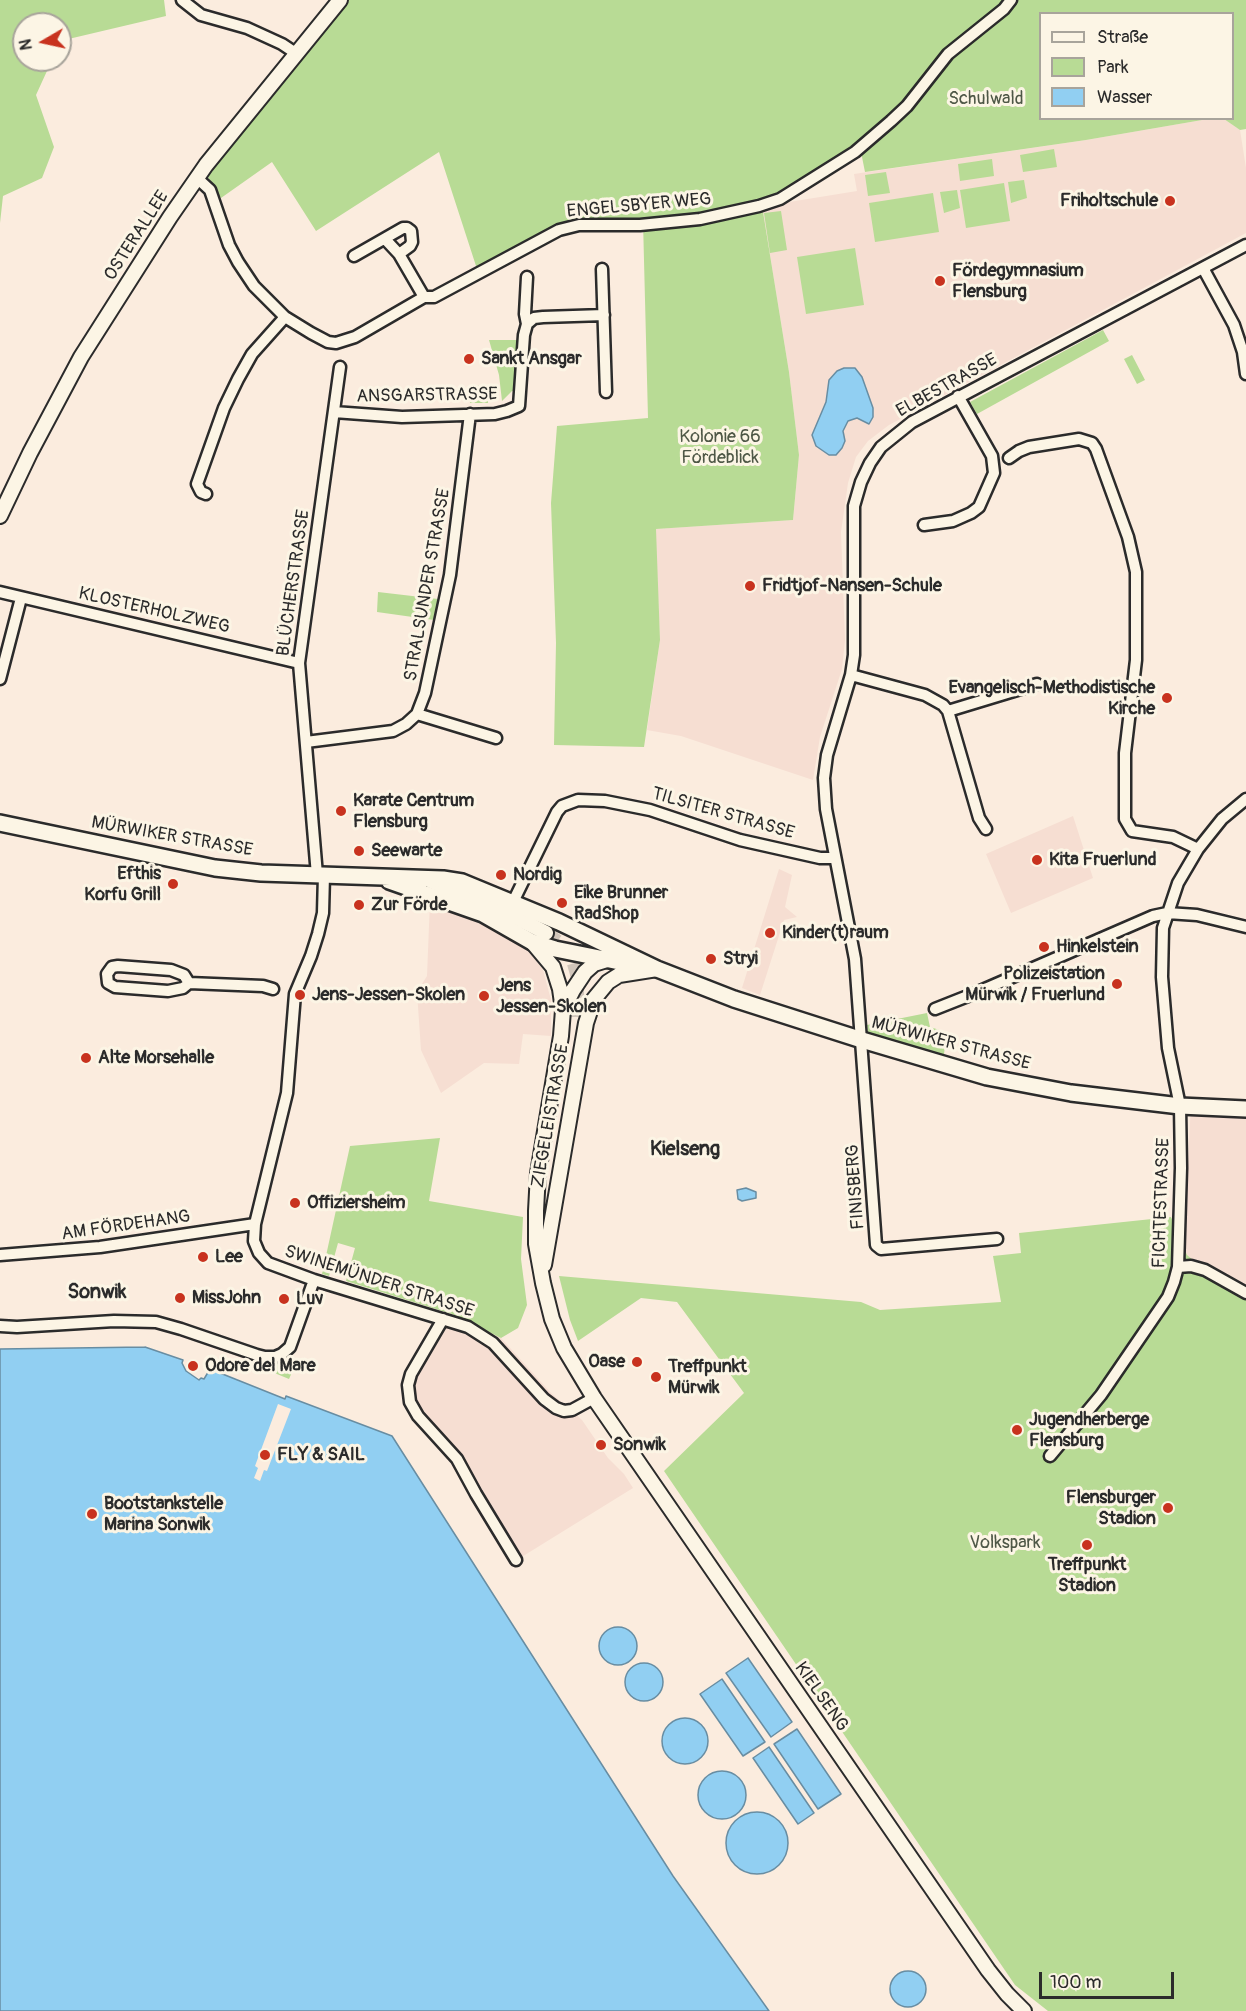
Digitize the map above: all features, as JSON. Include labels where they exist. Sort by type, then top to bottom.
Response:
[{"type":"main road","name":"MÜRWIKER STRASSE","points":[[0,823],[215,868],[321,875],[425,878],[462,882],[559,922],[649,966],[734,999],[987,1077],[1028,1086],[1180,1106],[1246,1109]]},
{"type":"main road","name":"MÜRWIKER STRASSE","points":[[375,876],[483,914],[532,942],[608,960],[649,966]]},
{"type":"street","points":[[182,0],[201,15],[248,28],[282,44],[297,54]]},
{"type":"street","name":"OSTERALLEE","points":[[0,516],[30,453],[81,357],[196,178],[340,0]]},
{"type":"street","name":"ENGELSBYER WEG","points":[[285,317],[328,342],[336,343],[424,297],[435,297],[559,230],[579,225],[640,225],[700,219],[748,209],[780,199],[855,152],[891,121],[908,106],[948,54],[1004,9],[1011,0]]},
{"type":"street","points":[[196,178],[210,190],[222,228],[238,262],[254,286],[285,317],[252,354],[224,408],[197,484],[201,492],[206,494]]},
{"type":"street","points":[[354,256],[403,228],[411,231],[412,235],[410,246],[399,254]]},
{"type":"street","points":[[385,239],[399,254],[424,297]]},
{"type":"street","name":"ELBESTRASSE","points":[[835,858],[826,809],[824,778],[831,737],[851,675],[854,655],[854,506],[861,482],[870,463],[881,447],[912,422],[1246,245]]},
{"type":"street","points":[[1203,268],[1234,325],[1243,352],[1246,374]]},
{"type":"street","points":[[602,269],[606,392]]},
{"type":"street","points":[[527,277],[525,314],[527,324],[534,318],[543,316],[604,315]]},
{"type":"street","name":"ANSGARSTRASSE","points":[[334,412],[402,417],[495,414],[519,406],[524,335],[527,324]]},
{"type":"street","name":"BLÜCHERSTRASSE","points":[[321,875],[299,663],[340,367]]},
{"type":"street","points":[[924,525],[953,521],[972,513],[979,507],[994,473],[992,456],[958,396]]},
{"type":"street","name":"STRALSUNDER STRASSE","points":[[417,714],[425,693],[450,575],[470,414]]},
{"type":"street","points":[[1009,458],[1029,447],[1079,439],[1092,442],[1096,448],[1128,537],[1136,573],[1136,660],[1125,753],[1125,819],[1132,831],[1173,837],[1198,849]]},
{"type":"street","name":"KLOSTERHOLZWEG","points":[[0,592],[299,663]]},
{"type":"street","points":[[0,679],[21,598]]},
{"type":"street","points":[[851,675],[925,695],[936,700],[948,711],[979,818],[986,830]]},
{"type":"street","points":[[948,711],[961,705],[1037,684]]},
{"type":"street","points":[[306,741],[393,731],[406,724],[417,714],[496,738]]},
{"type":"street","name":"FICHTESTRASSE","points":[[1050,1456],[1101,1395],[1168,1297],[1178,1267],[1180,1106],[1168,1047],[1161,943],[1167,914],[1179,883],[1198,849],[1222,819],[1246,799]]},
{"type":"street","name":"TILSITER STRASSE","points":[[513,902],[557,812],[562,806],[578,800],[605,801],[642,808],[740,840],[820,858],[835,858]]},
{"type":"street","points":[[835,858],[855,959],[861,1040]]},
{"type":"street","name":"SWINEMÜNDER STRASSE","points":[[321,875],[324,906],[311,956],[294,994],[286,1093],[255,1224],[254,1241],[259,1253],[268,1263],[314,1280],[468,1327],[493,1343],[544,1399],[556,1408],[564,1411],[572,1410],[594,1398]]},
{"type":"street","points":[[425,878],[502,910],[546,933]]},
{"type":"street","points":[[934,1009],[1153,916],[1197,915],[1246,927]]},
{"type":"street","name":"ZIEGELEISTRASSE","points":[[532,942],[553,967],[560,989],[563,1011],[561,1036],[538,1173],[536,1245],[547,1301],[556,1329],[594,1398]]},
{"type":"street","name":"ZIEGELEISTRASSE","points":[[563,1011],[585,972],[594,964],[608,960]]},
{"type":"street","points":[[189,983],[184,975],[171,970],[118,966],[112,967],[107,974],[108,983],[115,987],[168,991],[183,988],[189,983],[263,986],[294,994]]},
{"type":"street","name":"ZIEGELEISTRASSE","points":[[542,1276],[585,1023],[594,999],[608,982],[619,975],[649,966]]},
{"type":"street","name":"ZIEGELEISTRASSE","points":[[542,1276],[541,1243],[544,1204],[577,1017]]},
{"type":"street","name":"FINISBERG","points":[[861,1040],[876,1245],[881,1249],[998,1239]]},
{"type":"street","name":"AM FÖRDEHANG","points":[[0,1255],[100,1247],[255,1224]]},
{"type":"street","points":[[1178,1267],[1191,1266],[1205,1270],[1246,1293]]},
{"type":"street","points":[[0,1326],[156,1322],[257,1355],[275,1357],[290,1347],[314,1280]]},
{"type":"street","points":[[443,1319],[411,1374],[408,1384],[410,1401],[418,1416],[457,1459],[516,1560]]},
{"type":"street","name":"KIELSENG","points":[[594,1398],[988,1970],[1024,2011]]},
{"type":"shaded area","points":[[1202,120],[1225,120],[1240,130],[1246,168],[1246,233],[889,425],[868,441],[856,457],[848,483],[841,532],[845,640],[842,669],[820,737],[813,780],[681,736],[647,730],[660,640],[655,529],[793,520],[799,455],[789,372],[763,212],[783,203],[857,191],[854,174],[1086,140]]},
{"type":"shaded area","name":"Kita Fruerlund","points":[[1073,816],[1093,878],[1011,913],[986,854]]},
{"type":"shaded area","name":"Kinder(t)raum","points":[[779,869],[792,875],[785,907],[797,917],[784,920],[760,995],[742,988]]},
{"type":"shaded area","name":"Jens Jessen-Skolen","points":[[430,901],[472,914],[522,941],[543,970],[551,1000],[551,1036],[523,1034],[519,1064],[484,1063],[441,1093],[421,1050],[417,992],[427,976]]},
{"type":"shaded area","points":[[1191,1102],[1246,1104],[1246,1292],[1205,1270],[1187,1255],[1184,1249]]},
{"type":"shaded area","points":[[452,1314],[501,1338],[551,1393],[582,1420],[608,1458],[624,1474],[633,1488],[520,1558],[474,1485],[463,1459],[415,1403],[413,1384]]},
{"type":"green space","points":[[0,0],[164,0],[166,16],[72,38],[72,12],[12,12],[12,72],[47,72],[36,95],[54,147],[42,178],[3,196],[0,223]]},
{"type":"green space","points":[[346,0],[1246,0],[1246,129],[1240,130],[1225,120],[1234,120],[1234,12],[1039,12],[1039,120],[1202,120],[1086,140],[865,172],[861,152],[798,193],[763,212],[789,372],[799,455],[793,520],[656,529],[660,640],[644,747],[554,745],[556,643],[551,503],[557,426],[648,418],[643,221],[577,222],[477,269],[439,152],[316,231],[272,162],[221,198],[207,176]]},
{"type":"green space","points":[[1054,149],[1057,167],[1023,172],[1020,155]]},
{"type":"green space","points":[[992,159],[994,176],[960,181],[958,164]]},
{"type":"green space","points":[[886,172],[890,193],[868,196],[865,175]]},
{"type":"green space","points":[[1024,180],[1027,198],[1011,203],[1008,182]]},
{"type":"green space","points":[[1004,183],[1010,221],[966,228],[960,190]]},
{"type":"green space","points":[[957,190],[960,208],[944,213],[940,192]]},
{"type":"green space","points":[[933,193],[939,232],[875,242],[869,203]]},
{"type":"green space","points":[[781,211],[787,250],[770,253],[764,213]]},
{"type":"green space","points":[[855,248],[864,305],[806,314],[797,257]]},
{"type":"green space","points":[[1103,330],[1109,341],[977,414],[970,402]]},
{"type":"green space","points":[[489,340],[520,340],[517,391],[512,391],[502,401],[499,375]]},
{"type":"green space","points":[[1132,355],[1145,380],[1137,384],[1124,359]]},
{"type":"green space","points":[[481,385],[487,387],[488,403],[470,403],[469,388]]},
{"type":"green space","points":[[378,592],[438,599],[434,620],[377,612]]},
{"type":"green space","points":[[927,1013],[930,1027],[946,1032],[944,1055],[868,1032],[867,1025]]},
{"type":"green space","points":[[440,1138],[429,1201],[523,1217],[521,1259],[527,1305],[518,1328],[501,1338],[452,1314],[346,1281],[355,1248],[338,1243],[329,1276],[322,1274],[350,1146]]},
{"type":"green space","name":"Volkspark","points":[[1171,1217],[1187,1255],[1205,1270],[1246,1292],[1246,2011],[1048,2011],[1015,1985],[664,1471],[744,1393],[677,1302],[641,1298],[578,1341],[559,1276],[861,1302],[880,1310],[1001,1302],[993,1256],[1021,1253],[1019,1233]]},
{"type":"green space","points":[[285,1357],[297,1361],[289,1379],[260,1367],[262,1361],[276,1362]]},
{"type":"water","points":[[844,368],[855,368],[862,377],[873,408],[873,417],[869,424],[857,418],[848,421],[843,431],[845,441],[842,448],[836,455],[829,455],[816,446],[812,435],[826,402],[829,380],[837,371]]},
{"type":"water","points":[[746,1188],[756,1192],[756,1198],[742,1201],[738,1199],[737,1190]]},
{"type":"water","points":[[145,1347],[183,1360],[186,1371],[199,1380],[204,1379],[210,1369],[285,1399],[286,1396],[392,1436],[673,1876],[769,2011],[0,2011],[0,1349]]},
{"type":"water","points":[[618,1627],[631,1633],[637,1646],[631,1659],[618,1665],[605,1659],[599,1646],[605,1633]]},
{"type":"water","points":[[748,1658],[792,1722],[771,1737],[726,1673]]},
{"type":"water","points":[[644,1663],[657,1669],[663,1682],[657,1695],[644,1701],[631,1695],[625,1682],[631,1669]]},
{"type":"water","points":[[722,1679],[765,1742],[743,1756],[700,1694]]},
{"type":"water","points":[[685,1718],[694,1719],[702,1724],[707,1732],[707,1750],[702,1758],[694,1763],[685,1764],[676,1763],[668,1758],[663,1750],[662,1741],[663,1732],[668,1724],[676,1719]]},
{"type":"water","points":[[797,1729],[841,1794],[818,1809],[774,1744]]},
{"type":"water","points":[[769,1747],[814,1813],[798,1824],[753,1758]]},
{"type":"water","points":[[722,1771],[739,1778],[746,1795],[739,1812],[722,1819],[705,1812],[698,1795],[705,1778]]},
{"type":"water","points":[[757,1812],[774,1817],[779,1821],[783,1826],[788,1843],[783,1860],[779,1865],[774,1869],[757,1874],[740,1869],[735,1865],[731,1860],[726,1843],[731,1826],[735,1821],[740,1817]]},
{"type":"water","points":[[908,1971],[921,1976],[926,1989],[921,2002],[908,2007],[895,2002],[890,1989],[895,1976]]},
{"type":"pier","points":[[278,1404],[291,1409],[267,1471],[264,1470],[260,1481],[254,1478],[258,1468],[255,1466]]},
{"type":"tunnel","points":[[546,933],[561,944],[573,960],[577,974],[577,1017]]},
{"type":"place","name":"Friholtschule","points":[[1170,201]]},
{"type":"place","name":"Fördegymnasium Flensburg","points":[[940,281]]},
{"type":"place","name":"Sankt Ansgar","points":[[469,359]]},
{"type":"place","name":"Fridtjof-Nansen-Schule","points":[[750,586]]},
{"type":"place","name":"Evangelisch-Methodistische Kirche","points":[[1167,698]]},
{"type":"place","name":"Karate Centrum Flensburg","points":[[341,811]]},
{"type":"place","name":"Seewarte","points":[[359,851]]},
{"type":"place","name":"Kita Fruerlund","points":[[1037,860]]},
{"type":"place","name":"Nordig","points":[[501,875]]},
{"type":"place","name":"Efthis Korfu Grill","points":[[173,884]]},
{"type":"place","name":"Eike Brunner RadShop","points":[[562,903]]},
{"type":"place","name":"Zur Förde","points":[[359,905]]},
{"type":"place","name":"Kinder(t)raum","points":[[770,933]]},
{"type":"place","name":"Hinkelstein","points":[[1044,947]]},
{"type":"place","name":"Stryi","points":[[711,959]]},
{"type":"place","name":"Polizeistation Mürwik / Fruerlund","points":[[1117,984]]},
{"type":"place","name":"Jens-Jessen-Skolen","points":[[300,995]]},
{"type":"place","name":"Jens Jessen-Skolen","points":[[484,996]]},
{"type":"place","name":"Alte Morsehalle","points":[[86,1058]]},
{"type":"place","name":"Offiziersheim","points":[[295,1203]]},
{"type":"place","name":"Lee","points":[[203,1257]]},
{"type":"place","name":"MissJohn","points":[[180,1298]]},
{"type":"place","name":"Luv","points":[[284,1299]]},
{"type":"place","name":"Oase","points":[[637,1362]]},
{"type":"place","name":"Odore del Mare","points":[[193,1366]]},
{"type":"place","name":"Treffpunkt Mürwik","points":[[656,1377]]},
{"type":"place","name":"Jugendherberge Flensburg","points":[[1017,1430]]},
{"type":"place","name":"Sonwik","points":[[601,1445]]},
{"type":"place","name":"FLY & SAIL","points":[[265,1455]]},
{"type":"place","name":"Flensburger Stadion","points":[[1168,1508]]},
{"type":"place","name":"Bootstankstelle Marina Sonwik","points":[[92,1514]]},
{"type":"place","name":"Treffpunkt Stadion","points":[[1087,1545]]},
{"type":"district","name":"Kielseng","points":[[685,1150]]},
{"type":"district","name":"Sonwik","points":[[97,1293]]},
{"type":"park label","name":"Schulwald","points":[[986,99]]},
{"type":"park label","name":"Kolonie 66 Fördeblick","points":[[720,447]]}]
